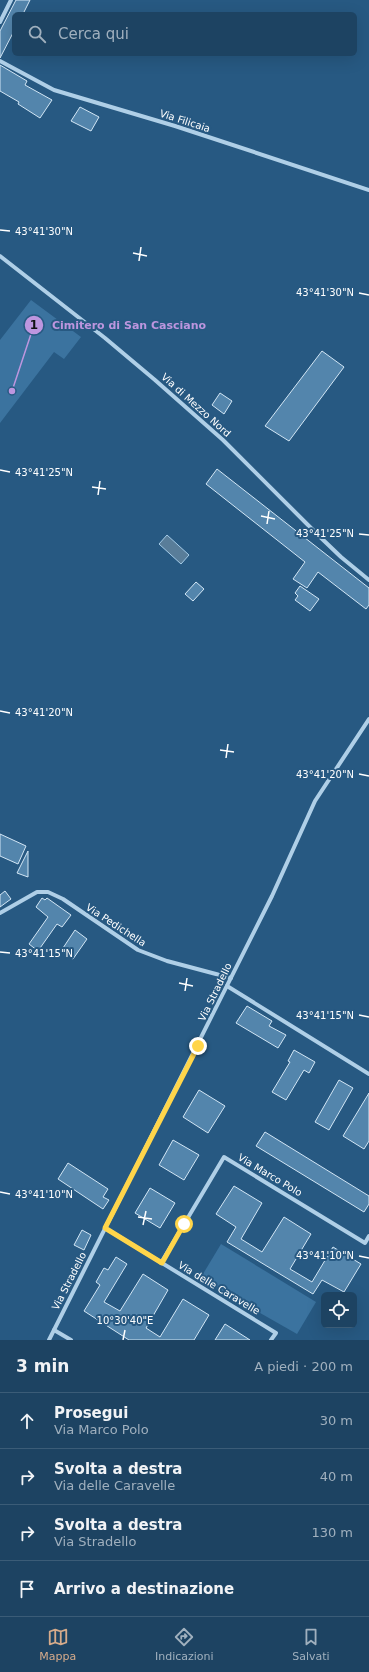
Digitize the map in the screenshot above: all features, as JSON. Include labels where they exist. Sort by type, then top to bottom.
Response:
[{"type":"street","points":[[0,22],[11,0]]},
{"type":"street","name":"Via Filicaia","points":[[0,62],[54,90],[175,126],[369,190]]},
{"type":"street","name":"Via di Mezzo Nord","points":[[0,256],[105,338],[155,380],[223,440],[318,535],[341,557],[369,580]]},
{"type":"street","name":"Via Stradello","points":[[49,1340],[276,889],[315,801],[369,720]]},
{"type":"street","name":"Via Pedichella","points":[[0,913],[37,892],[48,892],[63,899],[138,950],[168,961],[231,978]]},
{"type":"street","points":[[227,986],[369,1074]]},
{"type":"street","name":"Via Marco Polo","points":[[162,1263],[224,1157],[365,1243],[369,1236]]},
{"type":"street","name":"Via delle Caravelle","points":[[105,1228],[276,1333],[271,1340]]},
{"type":"street","points":[[54,1330],[71,1340]]},
{"type":"shaded area","points":[[31,300],[81,337],[64,359],[54,352],[0,423],[0,340]]},
{"type":"shaded area","points":[[167,535],[189,555],[181,564],[159,544]]},
{"type":"shaded area","points":[[221,1244],[316,1302],[297,1334],[200,1279]]},
{"type":"building","points":[[16,0],[30,0],[24,12],[12,12],[12,35],[0,58],[0,31]]},
{"type":"building","points":[[0,65],[27,81],[25,85],[52,100],[40,118],[18,104],[19,102],[0,91]]},
{"type":"building","points":[[80,107],[99,117],[91,131],[71,121]]},
{"type":"building","points":[[322,351],[344,367],[289,441],[265,426]]},
{"type":"building","points":[[220,393],[232,401],[224,414],[212,405]]},
{"type":"building","points":[[217,469],[369,588],[369,605],[366,609],[318,572],[307,588],[293,579],[305,562],[206,484]]},
{"type":"building","points":[[196,582],[204,589],[193,601],[185,594]]},
{"type":"building","points":[[300,586],[319,599],[310,611],[295,600],[298,596],[295,593]]},
{"type":"building","points":[[0,834],[26,846],[18,864],[0,856]]},
{"type":"building","points":[[28,851],[28,877],[17,873]]},
{"type":"building","points":[[5,891],[11,899],[0,907],[0,895]]},
{"type":"building","points":[[42,898],[45,900],[47,898],[71,915],[62,927],[57,924],[38,951],[29,944],[48,917],[36,907]]},
{"type":"building","points":[[75,930],[87,939],[73,959],[61,951]]},
{"type":"building","points":[[247,1006],[272,1021],[269,1026],[286,1035],[278,1048],[236,1023]]},
{"type":"building","points":[[294,1050],[315,1062],[309,1073],[304,1070],[286,1100],[272,1092],[290,1062],[288,1061]]},
{"type":"building","points":[[339,1080],[353,1088],[329,1130],[315,1122]]},
{"type":"building","points":[[199,1090],[225,1106],[208,1133],[183,1117]]},
{"type":"building","points":[[369,1093],[369,1141],[364,1149],[343,1136]]},
{"type":"building","points":[[265,1132],[369,1196],[369,1204],[364,1212],[256,1146]]},
{"type":"building","points":[[173,1140],[199,1155],[184,1180],[159,1165]]},
{"type":"building","points":[[68,1163],[108,1189],[103,1197],[109,1200],[103,1209],[58,1179]]},
{"type":"building","points":[[234,1186],[262,1203],[241,1239],[262,1252],[284,1217],[311,1234],[290,1269],[312,1282],[333,1247],[361,1264],[344,1292],[322,1280],[313,1294],[227,1242],[236,1227],[216,1214]]},
{"type":"building","points":[[150,1188],[175,1203],[160,1228],[135,1213]]},
{"type":"building","points":[[82,1230],[91,1235],[84,1250],[74,1245]]},
{"type":"building","points":[[116,1257],[127,1264],[104,1302],[120,1311],[143,1274],[168,1290],[146,1328],[160,1337],[183,1299],[209,1315],[194,1340],[129,1340],[84,1311],[100,1285],[96,1282],[104,1268],[108,1270]]},
{"type":"building","points":[[225,1324],[250,1340],[215,1340]]},
{"type":"place","name":"Cimitero di San Casciano","points":[[12,391]]},
{"type":"route","points":[[184,1224],[162,1263],[105,1228],[198,1046]]}]
